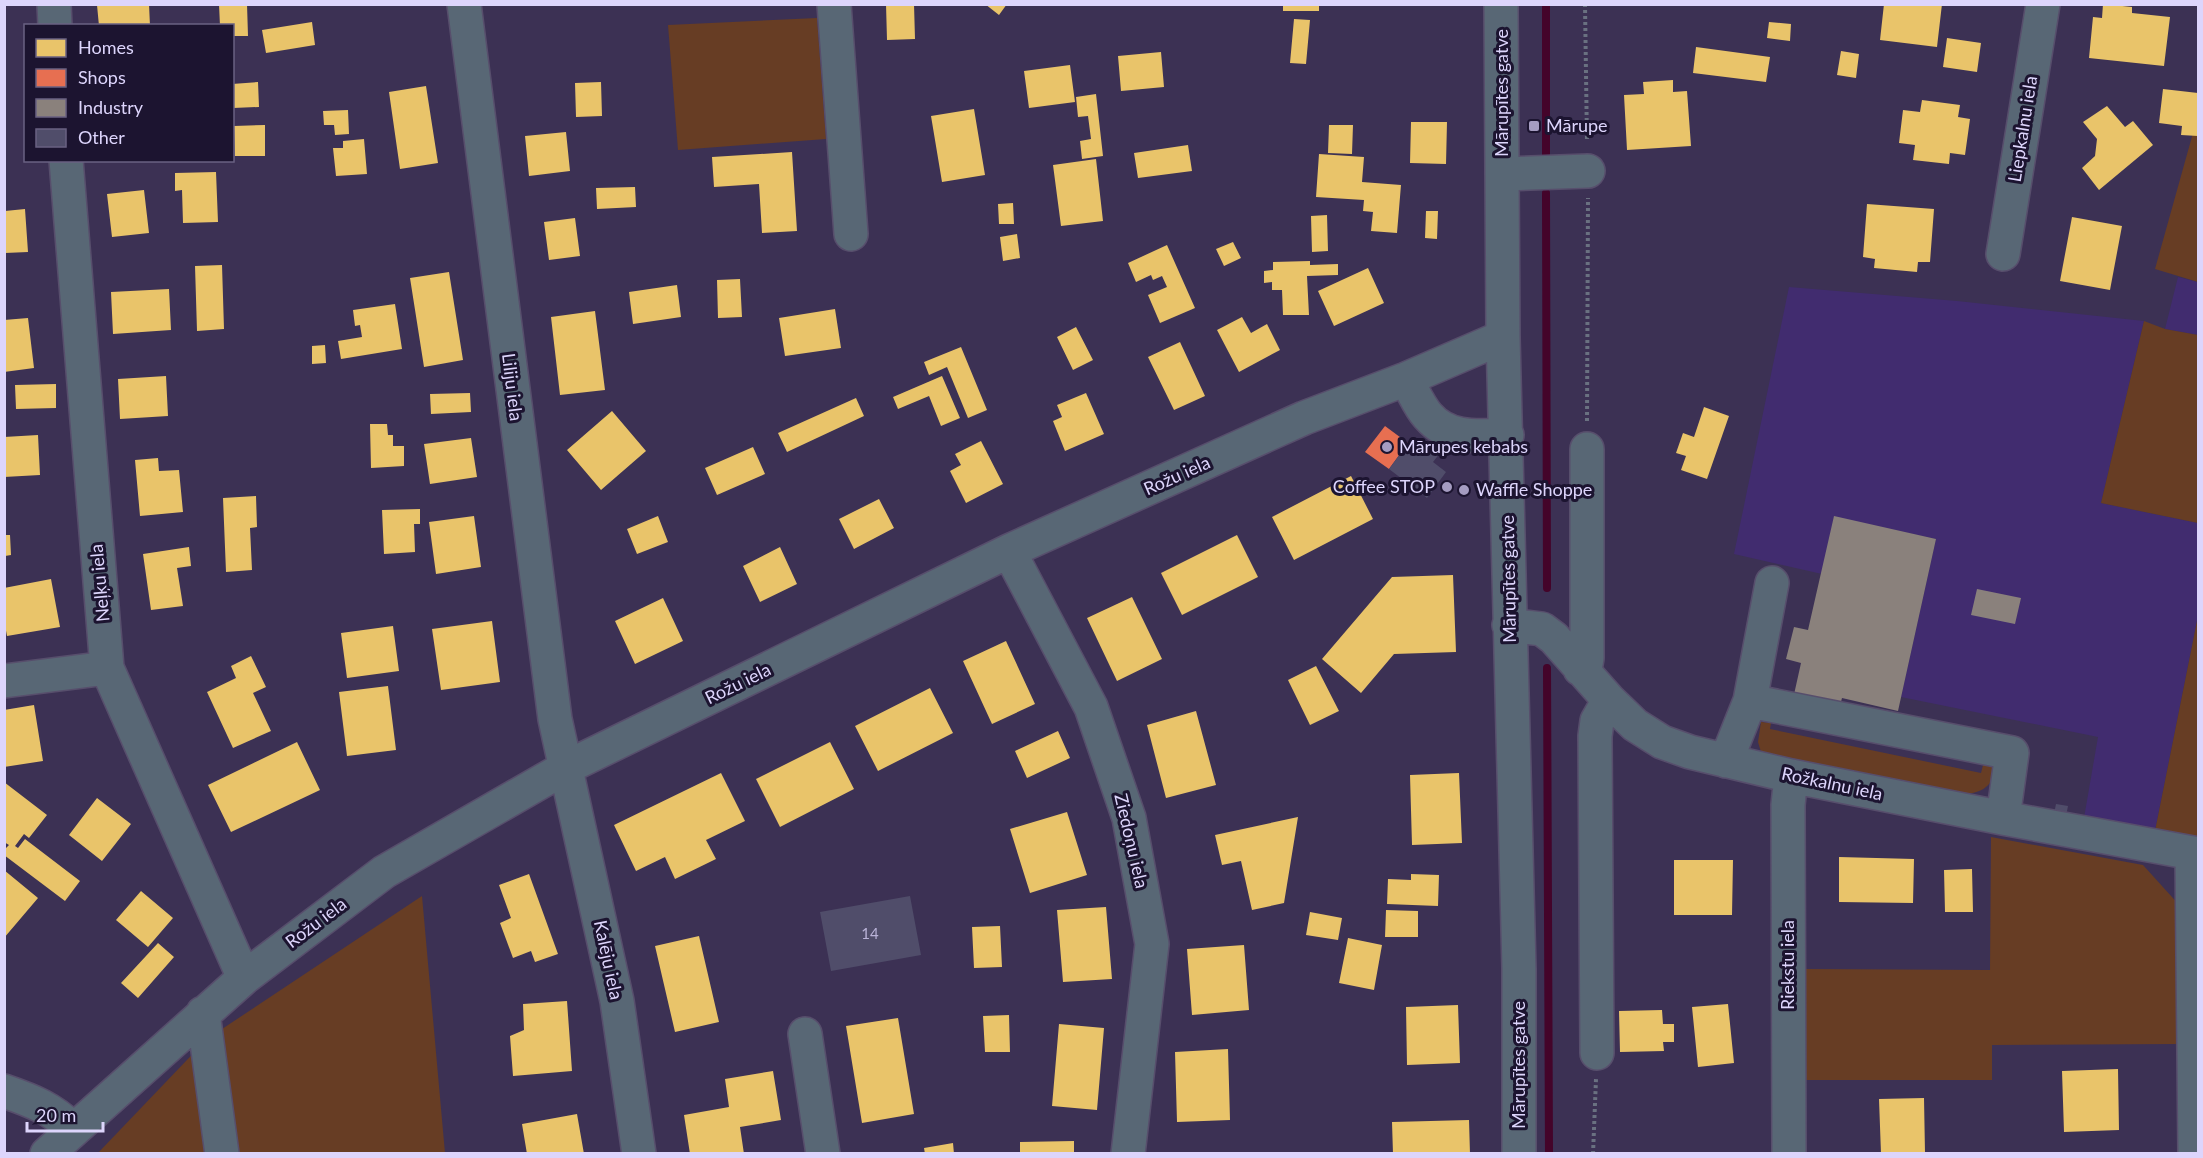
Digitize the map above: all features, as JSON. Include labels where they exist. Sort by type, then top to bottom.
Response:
[{"type":"street","points":[[54,4],[55,24]]},
{"type":"street","name":"Liliju iela","points":[[464,4],[555,719],[565,768]]},
{"type":"street","points":[[834,4],[851,234]]},
{"type":"street","name":"Mārupītes gatve","points":[[1502,4],[1503,337],[1519,969],[1519,1154]]},
{"type":"street","name":"Liepkalnu iela","points":[[2003,254],[2043,4]]},
{"type":"street","name":"Neļķu iela","points":[[66,162],[107,668],[244,978]]},
{"type":"street","points":[[1502,174],[1588,171]]},
{"type":"street","name":"Rožu iela","points":[[47,1154],[203,1012],[244,978],[384,872],[565,768],[1009,551],[1304,418],[1406,380],[1503,337]]},
{"type":"street","points":[[1406,380],[1427,416],[1445,431],[1464,436],[1507,435]]},
{"type":"street","points":[[1580,669],[1586,664],[1587,658],[1587,449]]},
{"type":"street","name":"Ziedoņu iela","points":[[1009,551],[1091,707],[1129,818],[1152,944],[1128,1154]]},
{"type":"street","points":[[1726,761],[1750,701],[1772,583]]},
{"type":"street","points":[[1509,625],[1542,629],[1588,593]]},
{"type":"street","name":"Rožkalnu iela","points":[[1542,629],[1554,638],[1580,669],[1635,725],[1662,742],[1726,761],[1791,776],[2195,854]]},
{"type":"street","points":[[4,681],[107,668]]},
{"type":"street","points":[[1596,1053],[1595,736],[1596,721],[1609,700]]},
{"type":"street","points":[[1750,701],[2012,753],[2003,818]]},
{"type":"street","name":"Kalēju iela","points":[[565,768],[617,1001],[639,1154]]},
{"type":"street","name":"Riekstu iela","points":[[1789,1154],[1788,805],[1791,776]]},
{"type":"street","points":[[2195,854],[2195,1154]]},
{"type":"street","points":[[203,1012],[222,1154]]},
{"type":"street","points":[[805,1034],[823,1154]]},
{"type":"street","points":[[4,1091],[41,1104],[73,1129]]},
{"type":"path","points":[[1585,4],[1588,171],[1587,449]]},
{"type":"path","points":[[1593,1154],[1596,1053]]},
{"type":"shaded area","points":[[817,18],[826,139],[678,150],[668,25]]},
{"type":"shaded area","points":[[2198,115],[2198,282],[2155,269]]},
{"type":"shaded area","points":[[2178,277],[2198,282],[2198,335],[2165,329]]},
{"type":"shaded area","points":[[1789,287],[1957,301],[2144,321],[2101,503],[2198,523],[2198,616],[2154,836],[2084,818],[2098,737],[1901,697],[1936,539],[1834,517],[1822,574],[1734,554]]},
{"type":"shaded area","points":[[2144,321],[2165,329],[2198,335],[2198,523],[2101,503]]},
{"type":"shaded area","points":[[2198,616],[2198,839],[2154,836]]},
{"type":"shaded area","points":[[1761,722],[1771,723],[1770,729],[1981,773],[1984,761],[1992,762],[1997,770],[1986,787],[1957,795],[1781,759],[1761,752],[1758,742]]},
{"type":"shaded area","points":[[1991,837],[2143,865],[2181,907],[2179,1044],[1992,1045],[1992,1080],[1803,1080],[1802,969],[1990,970]]},
{"type":"shaded area","points":[[422,896],[445,1153],[97,1154],[207,1039]]},
{"type":"building: Homes","points":[[149,4],[150,24],[99,24],[97,5]]},
{"type":"building: Homes","points":[[219,4],[247,4],[248,36],[234,36],[234,24],[220,24]]},
{"type":"building: Homes","points":[[886,4],[914,4],[915,39],[887,40]]},
{"type":"building: Homes","points":[[985,4],[1007,4],[999,15]]},
{"type":"building: Homes","points":[[1283,4],[1319,4],[1319,11],[1283,11]]},
{"type":"building: Homes","points":[[1884,4],[1942,4],[1937,47],[1880,40]]},
{"type":"building: Homes","points":[[2103,4],[2132,7],[2132,13],[2170,17],[2164,66],[2089,58],[2093,17],[2102,18]]},
{"type":"building: Homes","points":[[1294,19],[1310,20],[1306,64],[1290,63]]},
{"type":"building: Homes","points":[[312,22],[315,45],[266,53],[262,30]]},
{"type":"building: Homes","points":[[1769,22],[1791,24],[1790,41],[1767,38]]},
{"type":"building: Homes","points":[[1947,38],[1981,43],[1977,72],[1943,67]]},
{"type":"building: Homes","points":[[1696,47],[1770,57],[1766,82],[1693,73]]},
{"type":"building: Homes","points":[[1841,51],[1859,54],[1856,78],[1837,75]]},
{"type":"building: Homes","points":[[1161,52],[1164,87],[1121,91],[1118,56]]},
{"type":"building: Homes","points":[[1070,65],[1075,102],[1029,108],[1024,71]]},
{"type":"building: Homes","points":[[1673,80],[1673,92],[1687,91],[1691,146],[1627,150],[1624,95],[1644,94],[1643,82]]},
{"type":"building: Homes","points":[[258,82],[259,107],[234,108],[234,84]]},
{"type":"building: Homes","points":[[601,82],[602,116],[576,117],[575,83]]},
{"type":"building: Homes","points":[[426,86],[438,163],[400,169],[389,92]]},
{"type":"building: Homes","points":[[2163,89],[2198,93],[2198,136],[2181,135],[2182,126],[2159,123]]},
{"type":"building: Homes","points":[[1096,94],[1103,156],[1082,159],[1080,141],[1091,139],[1088,116],[1078,117],[1076,97]]},
{"type":"building: Homes","points":[[1922,100],[1960,105],[1958,117],[1970,119],[1965,155],[1950,153],[1949,164],[1913,160],[1915,145],[1899,143],[1903,110],[1920,112]]},
{"type":"building: Homes","points":[[2107,106],[2125,127],[2133,121],[2153,145],[2099,190],[2082,168],[2095,156],[2097,139],[2083,122]]},
{"type":"building: Homes","points":[[974,109],[985,175],[942,182],[931,116]]},
{"type":"building: Homes","points":[[348,110],[349,134],[335,135],[334,125],[324,125],[323,111]]},
{"type":"building: Homes","points":[[1411,122],[1447,122],[1446,164],[1410,163]]},
{"type":"building: Homes","points":[[265,125],[265,156],[235,156],[234,126]]},
{"type":"building: Homes","points":[[1329,125],[1353,125],[1352,154],[1328,153]]},
{"type":"building: Homes","points":[[566,132],[570,171],[529,176],[525,136]]},
{"type":"building: Homes","points":[[364,139],[367,174],[336,176],[333,148],[343,148],[343,141]]},
{"type":"building: Homes","points":[[1188,145],[1192,171],[1138,178],[1134,153]]},
{"type":"building: Homes","points":[[792,152],[797,231],[762,233],[759,184],[714,187],[712,157]]},
{"type":"building: Homes","points":[[1319,154],[1364,157],[1362,182],[1401,185],[1397,233],[1371,231],[1373,212],[1363,211],[1364,200],[1316,197]]},
{"type":"building: Homes","points":[[1096,159],[1103,221],[1061,226],[1053,165]]},
{"type":"building: Homes","points":[[216,172],[218,222],[183,223],[182,190],[175,191],[175,173]]},
{"type":"building: Homes","points":[[635,187],[636,207],[597,209],[596,188]]},
{"type":"building: Homes","points":[[144,190],[149,233],[112,237],[107,194]]},
{"type":"building: Homes","points":[[1013,203],[1014,224],[999,224],[998,204]]},
{"type":"building: Homes","points":[[1867,204],[1934,209],[1930,262],[1918,262],[1917,272],[1874,268],[1875,259],[1863,257]]},
{"type":"building: Homes","points":[[25,209],[28,252],[5,253],[5,211]]},
{"type":"building: Homes","points":[[1426,211],[1438,211],[1437,239],[1425,238]]},
{"type":"building: Homes","points":[[1327,215],[1328,251],[1312,252],[1311,216]]},
{"type":"building: Homes","points":[[2072,217],[2122,226],[2110,290],[2060,281]]},
{"type":"building: Homes","points":[[575,218],[580,256],[549,260],[544,222]]},
{"type":"building: Homes","points":[[1017,234],[1020,258],[1003,261],[1000,237]]},
{"type":"building: Homes","points":[[1233,242],[1241,258],[1224,266],[1216,249]]},
{"type":"building: Homes","points":[[1167,245],[1195,308],[1160,323],[1148,295],[1167,287],[1162,276],[1153,280],[1151,275],[1136,282],[1128,263]]},
{"type":"building: Homes","points":[[1310,261],[1310,265],[1338,264],[1338,275],[1307,276],[1309,315],[1283,315],[1282,290],[1272,290],[1272,282],[1264,283],[1264,271],[1273,270],[1273,262]]},
{"type":"building: Homes","points":[[222,265],[224,329],[197,331],[195,266]]},
{"type":"building: Homes","points":[[1368,268],[1384,303],[1334,326],[1318,291]]},
{"type":"building: Homes","points":[[449,272],[463,360],[424,367],[410,278]]},
{"type":"building: Homes","points":[[740,279],[742,317],[718,318],[717,280]]},
{"type":"building: Homes","points":[[677,285],[681,317],[633,324],[629,292]]},
{"type":"building: Homes","points":[[169,289],[171,330],[113,334],[111,292]]},
{"type":"building: Homes","points":[[395,304],[402,349],[341,359],[338,341],[362,337],[360,325],[355,326],[353,310]]},
{"type":"building: Homes","points":[[835,309],[841,348],[785,356],[779,318]]},
{"type":"building: Homes","points":[[595,311],[605,390],[560,395],[551,317]]},
{"type":"building: Homes","points":[[1242,317],[1251,333],[1267,324],[1280,350],[1239,372],[1217,330]]},
{"type":"building: Homes","points":[[28,318],[34,368],[4,372],[4,320]]},
{"type":"building: Homes","points":[[1076,327],[1093,360],[1073,370],[1057,337]]},
{"type":"building: Homes","points":[[1180,342],[1205,396],[1174,410],[1148,357]]},
{"type":"building: Homes","points":[[325,345],[326,363],[312,364],[312,346]]},
{"type":"building: Homes","points":[[961,347],[987,410],[968,418],[947,367],[929,375],[924,362]]},
{"type":"building: Homes","points":[[166,376],[168,416],[120,419],[118,379]]},
{"type":"building: Homes","points":[[942,376],[960,418],[941,426],[929,396],[898,409],[893,397]]},
{"type":"building: Homes","points":[[56,384],[56,408],[16,409],[15,385]]},
{"type":"building: Homes","points":[[470,393],[471,412],[431,414],[430,394]]},
{"type":"building: Homes","points":[[1086,393],[1104,434],[1065,451],[1053,421],[1062,417],[1057,405]]},
{"type":"building: Homes","points":[[856,398],[864,416],[787,452],[778,433]]},
{"type":"building: Homes","points":[[1704,407],[1729,416],[1707,479],[1681,470],[1686,456],[1676,453],[1683,433],[1694,437]]},
{"type":"building: Homes","points":[[612,411],[646,451],[601,490],[567,450]]},
{"type":"building: Homes","points":[[370,424],[387,424],[388,435],[393,435],[393,446],[404,446],[404,466],[371,468]]},
{"type":"building: Homes","points":[[38,435],[40,475],[4,477],[4,437]]},
{"type":"building: Homes","points":[[471,438],[477,477],[430,484],[424,444]]},
{"type":"building: Homes","points":[[981,441],[1003,484],[966,503],[950,471],[961,465],[955,454]]},
{"type":"building: Homes","points":[[753,447],[765,474],[717,495],[705,468]]},
{"type":"building: Homes","points":[[158,458],[159,471],[179,470],[183,512],[140,516],[135,460]]},
{"type":"building: Homes","points":[[1351,476],[1373,519],[1294,560],[1272,517]]},
{"type":"building: Homes","points":[[256,496],[257,527],[250,528],[252,570],[226,572],[223,498]]},
{"type":"building: Homes","points":[[879,499],[894,528],[854,549],[839,519]]},
{"type":"building: Homes","points":[[420,509],[420,524],[414,524],[415,552],[384,554],[382,510]]},
{"type":"building: Homes","points":[[474,516],[481,567],[436,574],[429,522]]},
{"type":"building: Homes","points":[[658,516],[668,542],[637,554],[627,529]]},
{"type":"building: Homes","points":[[5,535],[10,535],[11,555],[5,556]]},
{"type":"building: Homes","points":[[1237,535],[1258,577],[1182,615],[1161,573]]},
{"type":"building: Homes","points":[[189,547],[191,566],[177,568],[183,606],[151,610],[143,554]]},
{"type":"building: Homes","points":[[780,547],[797,584],[760,602],[743,566]]},
{"type":"building: Homes","points":[[1453,575],[1456,652],[1394,654],[1361,693],[1322,659],[1392,577]]},
{"type":"building: Homes","points":[[51,579],[60,627],[7,636],[4,620],[4,588]]},
{"type":"building: Homes","points":[[1132,597],[1162,659],[1117,681],[1087,618]]},
{"type":"building: Homes","points":[[663,598],[683,641],[635,664],[615,621]]},
{"type":"building: Homes","points":[[492,621],[500,682],[441,690],[432,629]]},
{"type":"building: Homes","points":[[393,626],[399,671],[347,678],[341,633]]},
{"type":"building: Homes","points":[[1006,641],[1035,704],[992,724],[963,661]]},
{"type":"building: Homes","points":[[251,656],[266,687],[253,693],[271,731],[233,748],[207,692],[236,678],[231,666]]},
{"type":"building: Homes","points":[[1316,666],[1339,711],[1310,725],[1288,680]]},
{"type":"building: Homes","points":[[388,686],[396,750],[347,756],[339,692]]},
{"type":"building: Homes","points":[[930,688],[953,733],[878,771],[855,726]]},
{"type":"building: Homes","points":[[34,705],[43,761],[4,767],[4,710]]},
{"type":"building: Homes","points":[[1196,711],[1216,785],[1166,798],[1147,725]]},
{"type":"building: Homes","points":[[1058,731],[1070,758],[1027,778],[1015,751]]},
{"type":"building: Homes","points":[[297,742],[320,790],[231,832],[208,785]]},
{"type":"building: Homes","points":[[830,742],[854,789],[780,827],[756,779]]},
{"type":"building: Homes","points":[[721,773],[745,821],[706,840],[716,859],[675,879],[665,857],[636,871],[614,825]]},
{"type":"building: Homes","points":[[1459,773],[1462,843],[1412,845],[1410,775]]},
{"type":"building: Homes","points":[[4,782],[47,815],[29,838],[24,834],[15,846],[18,848],[25,839],[80,881],[65,901],[4,855],[4,850],[9,845],[4,842]]},
{"type":"building: Homes","points":[[97,798],[131,824],[102,861],[69,835]]},
{"type":"building: Homes","points":[[1067,812],[1087,875],[1030,893],[1010,829]]},
{"type":"building: Homes","points":[[1298,817],[1284,903],[1252,910],[1241,861],[1222,865],[1215,835]]},
{"type":"building: Homes","points":[[1839,857],[1914,859],[1913,903],[1839,902]]},
{"type":"building: Homes","points":[[1674,860],[1733,860],[1732,915],[1674,915]]},
{"type":"building: Homes","points":[[1972,869],[1973,912],[1945,912],[1944,870]]},
{"type":"building: Homes","points":[[4,870],[38,898],[4,938]]},
{"type":"building: Homes","points":[[529,874],[558,954],[535,962],[531,951],[513,958],[500,923],[511,918],[499,885]]},
{"type":"building: Homes","points":[[1411,874],[1439,875],[1438,906],[1387,904],[1388,879],[1411,880]]},
{"type":"building: Homes","points":[[141,891],[173,918],[148,947],[116,920]]},
{"type":"building: Homes","points":[[1106,907],[1112,979],[1063,982],[1057,910]]},
{"type":"building: Homes","points":[[1386,910],[1418,911],[1418,937],[1385,937]]},
{"type":"building: Homes","points":[[1310,912],[1342,918],[1338,940],[1306,935]]},
{"type":"building: Homes","points":[[1000,926],[1002,967],[974,968],[972,927]]},
{"type":"building: Homes","points":[[699,936],[719,1022],[675,1032],[655,946]]},
{"type":"building: Homes","points":[[1348,938],[1382,945],[1374,990],[1339,983]]},
{"type":"building: Homes","points":[[158,943],[174,957],[138,998],[121,983]]},
{"type":"building: Homes","points":[[1244,945],[1249,1010],[1192,1015],[1187,949]]},
{"type":"building: Homes","points":[[567,1001],[572,1071],[513,1076],[510,1036],[524,1030],[523,1004]]},
{"type":"building: Homes","points":[[1728,1004],[1734,1063],[1698,1067],[1692,1007]]},
{"type":"building: Homes","points":[[1458,1005],[1460,1063],[1407,1065],[1406,1007]]},
{"type":"building: Homes","points":[[1662,1010],[1663,1024],[1674,1024],[1674,1042],[1663,1042],[1664,1051],[1620,1052],[1619,1011]]},
{"type":"building: Homes","points":[[1009,1015],[1010,1052],[985,1052],[983,1016]]},
{"type":"building: Homes","points":[[898,1018],[914,1114],[862,1123],[846,1026]]},
{"type":"building: Homes","points":[[1059,1024],[1104,1028],[1097,1110],[1052,1106]]},
{"type":"building: Homes","points":[[1228,1049],[1230,1120],[1177,1122],[1175,1052]]},
{"type":"building: Homes","points":[[2118,1069],[2119,1130],[2064,1132],[2062,1071]]},
{"type":"building: Homes","points":[[773,1071],[781,1120],[740,1127],[744,1154],[690,1154],[684,1115],[729,1107],[725,1079]]},
{"type":"building: Homes","points":[[1924,1098],[1925,1153],[1881,1154],[1879,1099]]},
{"type":"building: Homes","points":[[577,1114],[584,1154],[527,1154],[522,1124]]},
{"type":"building: Homes","points":[[1469,1120],[1470,1154],[1393,1154],[1392,1122]]},
{"type":"building: Homes","points":[[1074,1141],[1074,1154],[1020,1154],[1020,1142]]},
{"type":"building: Homes","points":[[953,1143],[954,1154],[925,1154],[924,1148]]},
{"type":"building: Shops","name":"Mārupes kebabs","points":[[1385,426],[1408,443],[1389,469],[1365,452]]},
{"type":"building: Industry","points":[[1834,516],[1936,539],[1898,711],[1842,698],[1839,709],[1793,699],[1801,663],[1786,659],[1794,627],[1808,630]]},
{"type":"building: Industry","points":[[1977,589],[2021,598],[2015,624],[1971,615]]},
{"type":"building: Other","points":[[1433,439],[1444,448],[1433,462],[1446,472],[1427,498],[1389,469],[1408,443],[1422,453]]},
{"type":"building: Other","points":[[2056,804],[2068,806],[2066,816],[2054,814]]},
{"type":"building: Other","points":[[910,896],[921,955],[831,971],[820,912]]},
{"type":"waterway","points":[[1546,4],[1546,156]]},
{"type":"waterway","points":[[1546,193],[1547,588]]},
{"type":"waterway","points":[[1547,668],[1549,1154]]},
{"type":"place","name":"Mārupe","points":[[1534,126]]},
{"type":"place","name":"Mārupes kebabs","points":[[1387,447]]},
{"type":"place","name":"Coffee STOP","points":[[1447,487]]},
{"type":"place","name":"Waffle Shoppe","points":[[1464,490]]}]
